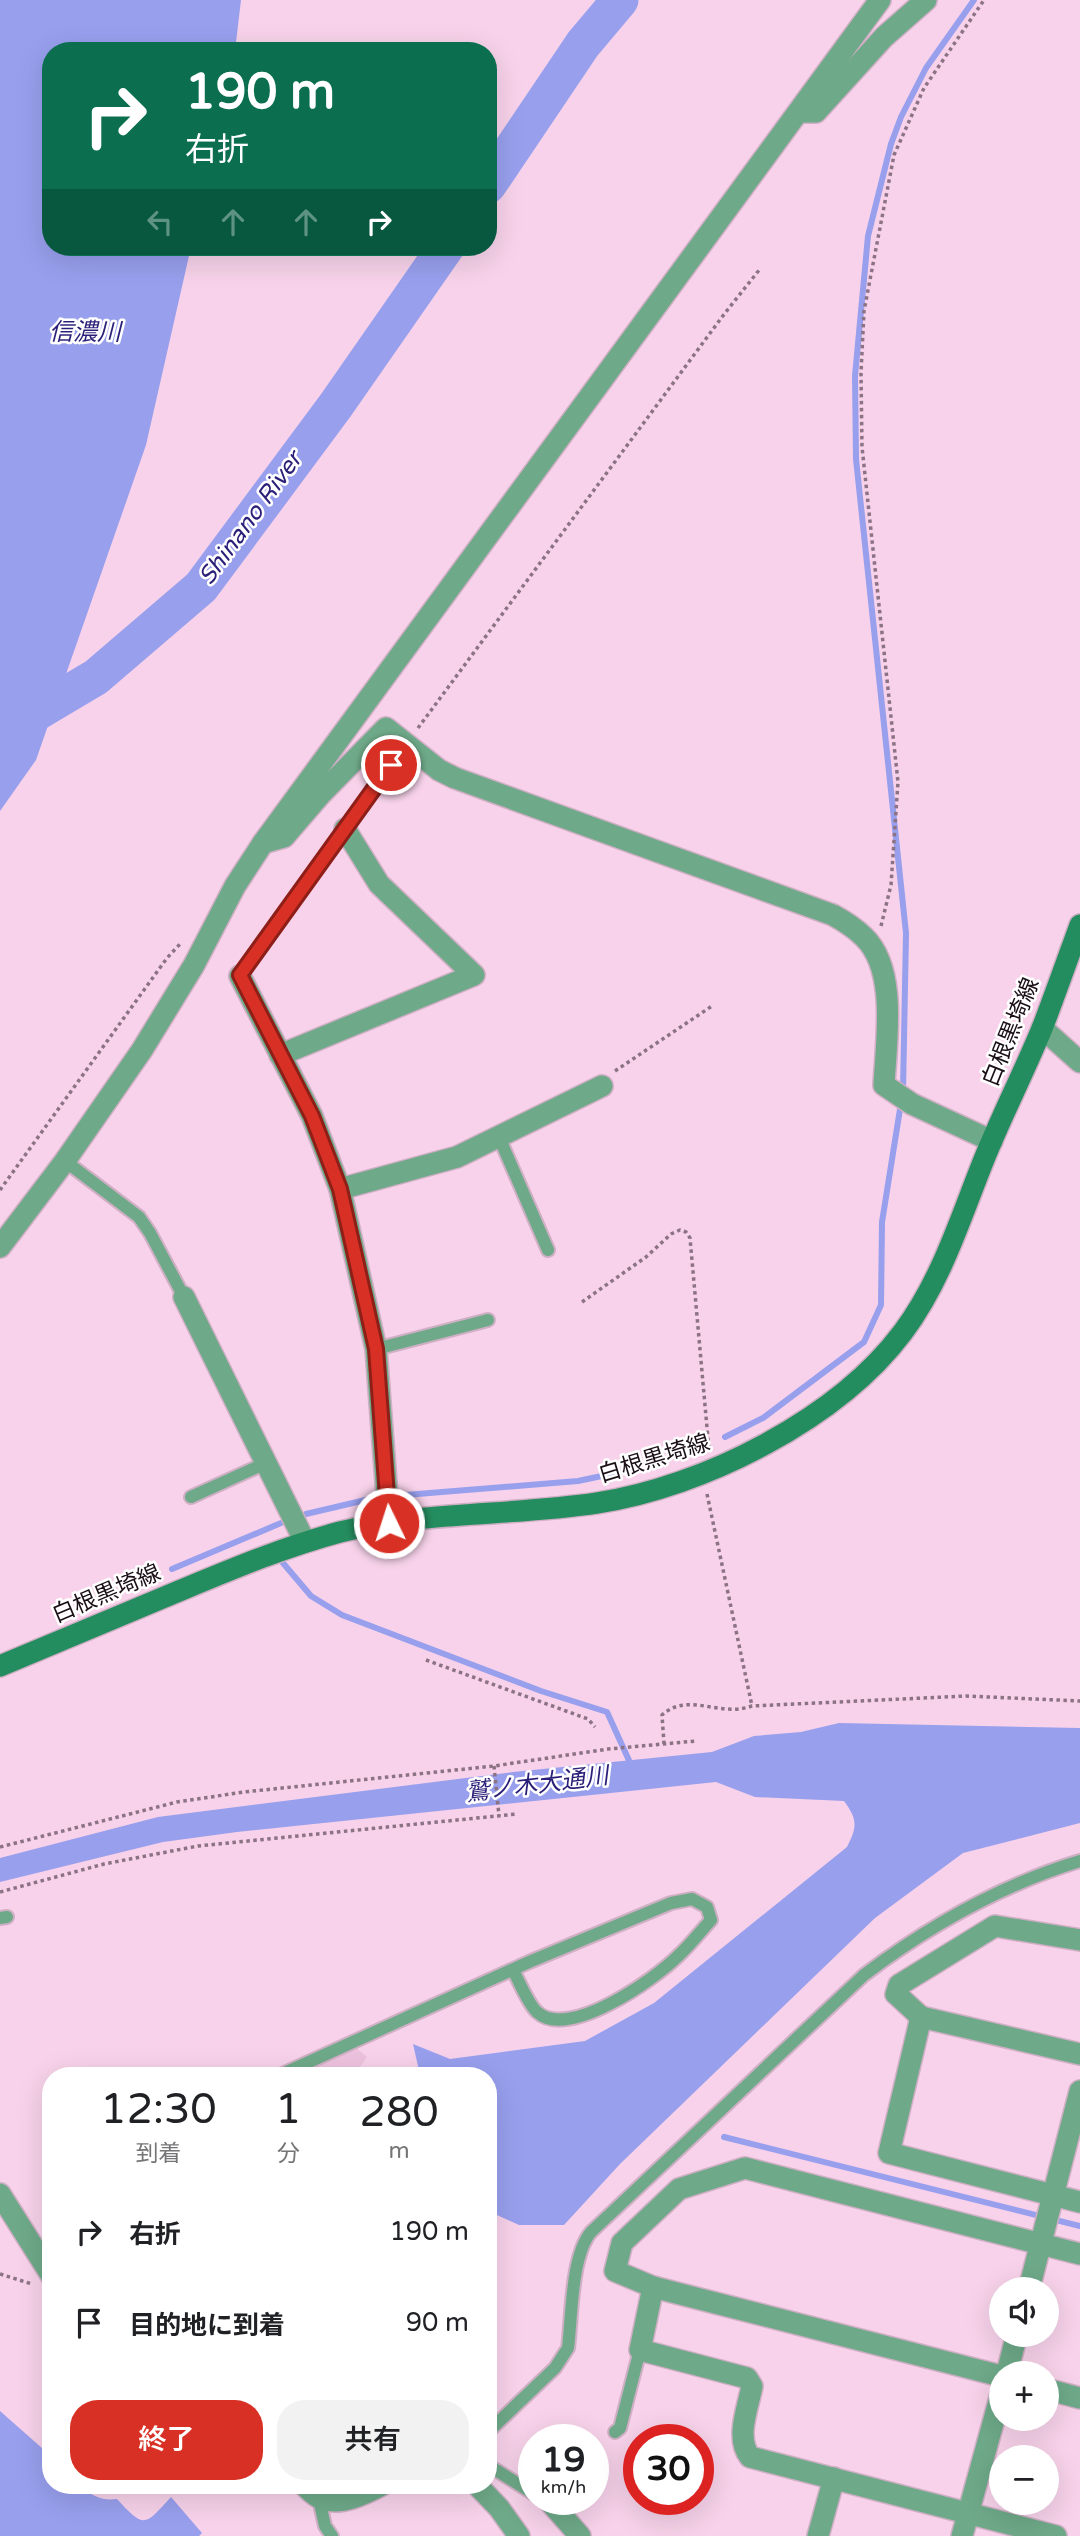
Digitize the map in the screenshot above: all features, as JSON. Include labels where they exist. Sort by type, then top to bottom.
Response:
[{"type":"main road","name":"白根黒埼線","points":[[0,1666],[255,1559],[304,1542],[389,1523],[596,1503],[639,1494],[707,1473],[780,1435],[833,1400],[870,1370],[903,1333],[932,1287],[1042,1027],[1080,925]]},
{"type":"street","points":[[0,1247],[65,1161],[142,1050],[194,965],[234,886],[263,843],[880,0]]},
{"type":"street","points":[[799,112],[816,112],[884,37],[926,0]]},
{"type":"street","points":[[263,843],[284,837],[321,794],[386,728],[439,769],[455,778],[833,915],[867,939],[877,956],[885,980],[888,1005],[884,1085],[912,1104],[992,1141]]},
{"type":"street","points":[[280,1055],[474,975],[379,884],[345,829]]},
{"type":"street","points":[[240,975],[312,1116],[340,1189],[376,1349],[389,1523]]},
{"type":"street","points":[[1042,1027],[1080,1062]]},
{"type":"street","points":[[340,1189],[457,1157],[602,1086]]},
{"type":"street","points":[[184,1297],[304,1542]]},
{"type":"street","points":[[1080,1940],[995,1926],[899,1985],[896,1994],[921,2017],[1080,2054]]},
{"type":"street","points":[[921,2017],[889,2154],[1080,2202]]},
{"type":"street","points":[[1032,2277],[1080,2091]]},
{"type":"street","points":[[989,2373],[653,2287],[615,2271],[622,2244],[679,2189],[745,2168],[1080,2254]]},
{"type":"street","points":[[0,2194],[42,2273]]},
{"type":"street","points":[[653,2287],[640,2350],[747,2378],[752,2386],[742,2440],[750,2457],[1056,2536]]},
{"type":"street","points":[[1059,2392],[1080,2398]]},
{"type":"street","points":[[962,2536],[991,2431]]},
{"type":"street","points":[[818,2536],[834,2478]]},
{"type":"street","points":[[316,2494],[332,2501],[360,2494]]},
{"type":"street","points":[[486,2494],[519,2536]]},
{"type":"street","points":[[559,2515],[580,2536]]},
{"type":"lane","points":[[240,975],[406,744]]},
{"type":"lane","points":[[499,1137],[548,1250]]},
{"type":"lane","points":[[65,1161],[138,1217],[150,1233],[184,1297]]},
{"type":"lane","points":[[376,1349],[488,1321]]},
{"type":"lane","points":[[191,1497],[266,1463]]},
{"type":"lane","points":[[497,2423],[564,2357],[568,2347],[577,2260],[591,2232],[863,1975],[909,1942],[971,1906],[1036,1876],[1080,1861]]},
{"type":"lane","points":[[298,2067],[513,1970],[671,1903],[692,1899],[707,1907],[711,1920],[677,1958],[616,2001],[575,2019],[550,2019],[537,2012],[513,1970]]},
{"type":"lane","points":[[615,2432],[620,2428],[640,2350]]},
{"type":"lane","points":[[497,2470],[518,2483]]},
{"type":"lane","points":[[313,2494],[332,2536]]},
{"type":"path","points":[[867,939],[883,924],[888,901],[898,782],[862,447],[860,373],[864,311],[894,155],[924,88],[984,0]]},
{"type":"path","points":[[406,744],[760,269]]},
{"type":"path","points":[[0,1190],[167,958],[184,940]]},
{"type":"path","points":[[602,1086],[615,1070],[712,1006]]},
{"type":"path","points":[[582,1302],[646,1257],[671,1234],[680,1230],[686,1232],[690,1238],[707,1473],[751,1706]]},
{"type":"path","points":[[426,1660],[588,1719],[595,1727]]},
{"type":"path","points":[[664,1744],[662,1715],[673,1705],[693,1704],[740,1711],[751,1706],[966,1696],[1080,1701]]},
{"type":"path","points":[[0,1847],[177,1802],[244,1792],[494,1768],[608,1749],[696,1741]]},
{"type":"path","points":[[494,1768],[499,1816]]},
{"type":"path","points":[[0,1892],[104,1864],[198,1846],[517,1814]]},
{"type":"path","points":[[0,2274],[26,2284],[42,2281]]},
{"type":"shaded area","points":[[355,2047],[367,2057],[360,2067],[316,2067]]},
{"type":"water","name":"信濃川","points":[[0,0],[241,0],[236,42],[42,42],[42,256],[189,256],[146,445],[36,760],[0,811]]},
{"type":"water","name":"鷲ノ木大通川","points":[[839,1723],[1080,1728],[1080,1823],[963,1853],[875,1918],[620,2164],[564,2225],[519,2225],[497,2215],[497,2067],[418,2067],[413,2044],[450,2059],[585,2041],[654,2003],[847,1847],[853,1834],[854,1819],[844,1801],[755,1797],[716,1782],[163,1842],[0,1882],[0,1858],[158,1817],[513,1772],[712,1752],[754,1736],[801,1732]]},
{"type":"water","points":[[0,2411],[42,2448],[42,2494],[92,2494],[106,2499],[117,2499],[134,2516],[145,2520],[171,2497],[202,2533],[199,2536],[0,2536]]},
{"type":"waterway","name":"Shinano River","points":[[497,172],[583,44],[620,0]]},
{"type":"waterway","points":[[903,1092],[906,933],[856,459],[855,376],[868,236],[891,144],[901,117],[926,68],[974,0]]},
{"type":"waterway","name":"Shinano River","points":[[0,734],[96,677],[201,587],[336,405],[440,256]]},
{"type":"waterway","points":[[725,1437],[763,1418],[864,1342],[881,1305],[882,1222],[901,1103]]},
{"type":"waterway","points":[[405,1495],[578,1481],[649,1466]]},
{"type":"waterway","points":[[306,1514],[374,1498]]},
{"type":"waterway","points":[[172,1569],[281,1523]]},
{"type":"waterway","points":[[283,1563],[311,1596],[342,1615],[541,1691],[607,1712],[632,1767]]},
{"type":"waterway","points":[[724,2137],[1080,2226]]},
{"type":"route","points":[[389,1523],[376,1349],[340,1189],[312,1116],[240,975],[391,765]]}]
